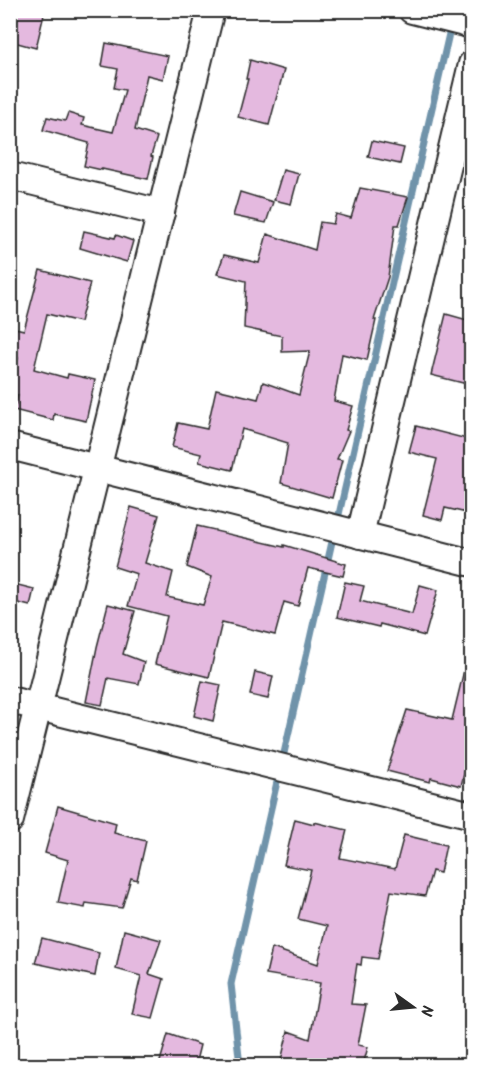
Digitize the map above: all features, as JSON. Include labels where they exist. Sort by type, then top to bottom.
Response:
[{"type":"street","points":[[10,820],[211,10]]},
{"type":"street","points":[[412,10],[471,25]]},
{"type":"street","points":[[360,535],[471,64]]},
{"type":"street","points":[[10,176],[161,213]]},
{"type":"street","points":[[10,446],[471,563]]},
{"type":"street","points":[[10,700],[471,815]]},
{"type":"building","points":[[10,10],[45,10],[36,48],[10,41]]},
{"type":"building","points":[[106,43],[168,56],[163,79],[147,75],[135,130],[157,137],[151,156],[153,157],[148,179],[84,166],[89,143],[43,130],[47,117],[65,121],[68,113],[84,118],[82,125],[113,132],[125,90],[114,88],[118,69],[102,66]]},
{"type":"building","points":[[250,60],[284,70],[269,125],[238,117],[248,79],[246,79]]},
{"type":"building","points":[[372,141],[404,148],[400,164],[368,157]]},
{"type":"building","points":[[283,170],[299,174],[291,204],[274,200]]},
{"type":"building","points":[[360,188],[408,197],[399,225],[395,225],[388,277],[374,320],[376,320],[367,360],[342,354],[334,401],[353,406],[346,430],[349,431],[337,459],[342,460],[332,498],[281,483],[288,443],[242,429],[232,470],[199,462],[201,454],[172,447],[178,423],[207,429],[216,389],[258,399],[263,382],[299,395],[310,351],[282,352],[282,336],[244,328],[246,281],[217,274],[224,255],[259,263],[267,234],[315,250],[320,222],[333,224],[336,214],[351,218]]},
{"type":"building","points":[[240,192],[273,202],[266,223],[233,216]]},
{"type":"building","points":[[84,231],[115,238],[116,235],[133,241],[127,262],[80,248]]},
{"type":"building","points":[[40,270],[90,283],[80,322],[47,314],[34,369],[67,378],[68,374],[95,380],[86,421],[54,414],[53,420],[14,410],[18,395],[10,393],[10,385],[18,358],[10,356],[10,348],[15,328],[24,330]]},
{"type":"building","points":[[446,314],[471,321],[471,385],[431,375]]},
{"type":"building","points":[[416,426],[471,440],[471,514],[445,508],[442,520],[423,515],[437,459],[409,452]]},
{"type":"building","points":[[131,507],[159,515],[145,563],[173,572],[167,597],[203,605],[212,577],[187,567],[197,526],[284,547],[284,545],[346,564],[343,576],[308,568],[298,606],[284,602],[275,635],[222,622],[209,677],[155,664],[167,616],[128,606],[137,574],[115,567]]},
{"type":"building","points":[[345,582],[364,586],[360,601],[412,614],[420,585],[438,590],[425,636],[380,624],[379,627],[337,617]]},
{"type":"building","points":[[10,583],[34,589],[30,606],[10,601]]},
{"type":"building","points":[[108,604],[135,611],[123,654],[144,662],[139,684],[108,678],[102,705],[86,702]]},
{"type":"building","points":[[465,666],[471,667],[471,719],[464,748],[470,750],[461,786],[431,778],[430,782],[387,771],[407,710],[452,720]]},
{"type":"building","points":[[255,672],[273,676],[268,699],[250,695]]},
{"type":"building","points":[[202,681],[221,685],[213,721],[194,716]]},
{"type":"building","points":[[58,806],[116,823],[114,833],[146,841],[137,880],[131,878],[122,908],[86,903],[85,908],[58,903],[68,860],[45,853]]},
{"type":"building","points":[[295,819],[347,830],[340,858],[395,869],[404,835],[446,845],[440,873],[432,871],[425,896],[391,891],[378,959],[362,957],[361,965],[357,964],[351,1004],[366,1005],[358,1045],[368,1047],[363,1065],[280,1065],[288,1031],[310,1039],[320,983],[266,974],[272,948],[318,964],[327,926],[298,919],[311,870],[284,865]]},
{"type":"building","points":[[124,930],[161,940],[149,974],[164,979],[153,1018],[132,1014],[141,976],[116,969]]},
{"type":"building","points":[[42,938],[99,953],[95,976],[35,963]]},
{"type":"building","points":[[168,1034],[200,1045],[195,1065],[159,1065]]},
{"type":"waterway","points":[[337,523],[451,25]]},
{"type":"waterway","points":[[282,762],[334,533]]},
{"type":"waterway","points":[[240,1066],[231,984],[279,773]]}]
